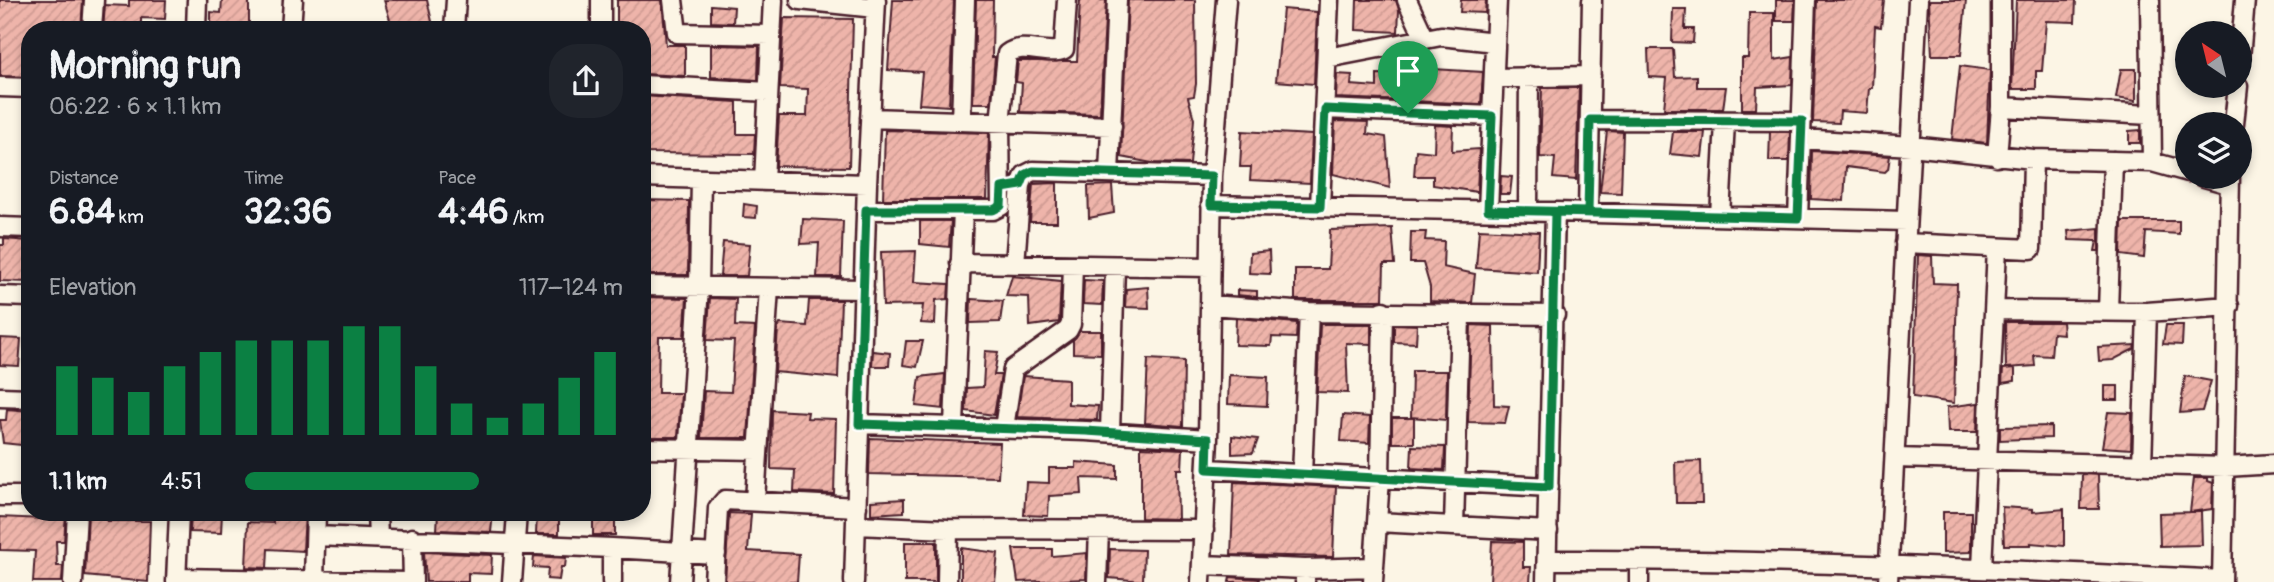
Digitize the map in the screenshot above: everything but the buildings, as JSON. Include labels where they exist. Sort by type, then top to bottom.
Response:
[{"type":"street","points":[[93,21],[94,0]]},
{"type":"street","points":[[196,21],[197,0]]},
{"type":"street","points":[[292,21],[293,0]]},
{"type":"street","points":[[455,21],[456,0]]},
{"type":"street","points":[[601,0],[601,21]]},
{"type":"street","points":[[673,0],[677,33],[771,35]]},
{"type":"street","points":[[764,181],[773,0]]},
{"type":"street","points":[[800,0],[876,4],[866,210],[854,582]]},
{"type":"street","points":[[961,121],[965,0]]},
{"type":"street","points":[[866,210],[963,210],[1001,206],[1000,122],[1007,54],[1016,49],[1058,52],[1064,49],[1067,0]]},
{"type":"street","points":[[1109,173],[1117,0]]},
{"type":"street","points":[[1226,0],[1212,176],[1208,439],[1202,573],[1374,575],[1380,478],[1382,311]]},
{"type":"street","points":[[1320,207],[1329,0]]},
{"type":"street","points":[[1406,0],[1425,39]]},
{"type":"street","points":[[1488,210],[1496,78],[1497,0]]},
{"type":"street","points":[[1588,212],[1592,0]]},
{"type":"street","points":[[1798,218],[1806,0]]},
{"type":"street","points":[[1889,575],[1918,0]]},
{"type":"street","points":[[1997,157],[2001,107],[2001,0]]},
{"type":"street","points":[[2151,0],[2152,162]]},
{"type":"street","points":[[2243,21],[2245,0]]},
{"type":"street","points":[[1326,58],[1425,39],[1452,37],[1495,42]]},
{"type":"street","points":[[1528,210],[1529,76]]},
{"type":"street","points":[[1496,78],[1591,76]]},
{"type":"street","points":[[651,86],[768,92]]},
{"type":"street","points":[[0,87],[21,88]]},
{"type":"street","points":[[2001,107],[2151,115]]},
{"type":"street","points":[[1325,109],[1492,116]]},
{"type":"street","points":[[870,118],[1112,126]]},
{"type":"street","points":[[1590,120],[1725,122],[1997,157],[2152,162],[2175,168]]},
{"type":"street","points":[[1720,216],[1725,122]]},
{"type":"street","points":[[1905,243],[2031,249],[2033,159]]},
{"type":"street","points":[[2108,311],[2113,161]]},
{"type":"street","points":[[1015,264],[1021,185],[1025,175],[1033,171],[1212,176]]},
{"type":"street","points":[[651,177],[867,184]]},
{"type":"street","points":[[680,582],[699,287],[701,178]]},
{"type":"street","points":[[1002,188],[1021,185]]},
{"type":"street","points":[[1547,561],[1784,563],[1889,575],[1982,568],[2222,581],[2230,189]]},
{"type":"street","points":[[1211,205],[1528,210],[1906,221]]},
{"type":"street","points":[[954,425],[963,210]]},
{"type":"street","points":[[1546,582],[1555,315],[1555,212]]},
{"type":"street","points":[[0,227],[21,228]]},
{"type":"street","points":[[1982,568],[1997,248]]},
{"type":"street","points":[[960,263],[1210,267]]},
{"type":"street","points":[[1004,428],[1013,369],[1060,338],[1071,324],[1073,265]]},
{"type":"street","points":[[1110,432],[1115,266]]},
{"type":"street","points":[[651,286],[864,289]]},
{"type":"street","points":[[755,500],[769,288]]},
{"type":"street","points":[[0,296],[21,297]]},
{"type":"street","points":[[1209,305],[1309,312],[1382,311],[1460,316],[1555,315]]},
{"type":"street","points":[[1995,310],[2147,312],[2229,306]]},
{"type":"street","points":[[1302,474],[1309,312]]},
{"type":"street","points":[[2142,465],[2147,312]]},
{"type":"street","points":[[1454,526],[1460,316]]},
{"type":"street","points":[[0,397],[21,398]]},
{"type":"street","points":[[859,424],[954,425],[1208,439]]},
{"type":"street","points":[[651,448],[758,450]]},
{"type":"street","points":[[1895,458],[2226,467],[2274,464]]},
{"type":"street","points":[[1207,469],[1549,487]]},
{"type":"street","points":[[0,496],[21,496]]},
{"type":"street","points":[[714,582],[720,503],[725,500],[755,500],[948,529],[1204,530]]},
{"type":"street","points":[[73,582],[77,521]]},
{"type":"street","points":[[179,521],[176,580],[411,582],[412,538]]},
{"type":"street","points":[[314,580],[316,521]]},
{"type":"street","points":[[377,521],[378,537]]},
{"type":"street","points":[[512,582],[516,521]]},
{"type":"street","points":[[1377,522],[1548,531]]},
{"type":"street","points":[[947,582],[948,529]]},
{"type":"street","points":[[1097,582],[1099,530]]},
{"type":"street","points":[[316,536],[412,538],[716,554]]},
{"type":"street","points":[[612,548],[612,582]]},
{"type":"street","points":[[1639,560],[1639,582]]},
{"type":"street","points":[[1784,563],[1784,582]]},
{"type":"route","points":[[1408,113],[1325,109],[1320,207],[1211,205],[1212,176],[1033,171],[1025,175],[1021,185],[1002,188],[1001,206],[993,210],[866,210],[859,424],[954,425],[1208,439],[1207,469],[1549,487],[1555,315],[1555,212],[1798,218],[1802,121],[1590,120],[1588,212],[1555,212],[1488,210],[1492,116],[1408,113]]}]
